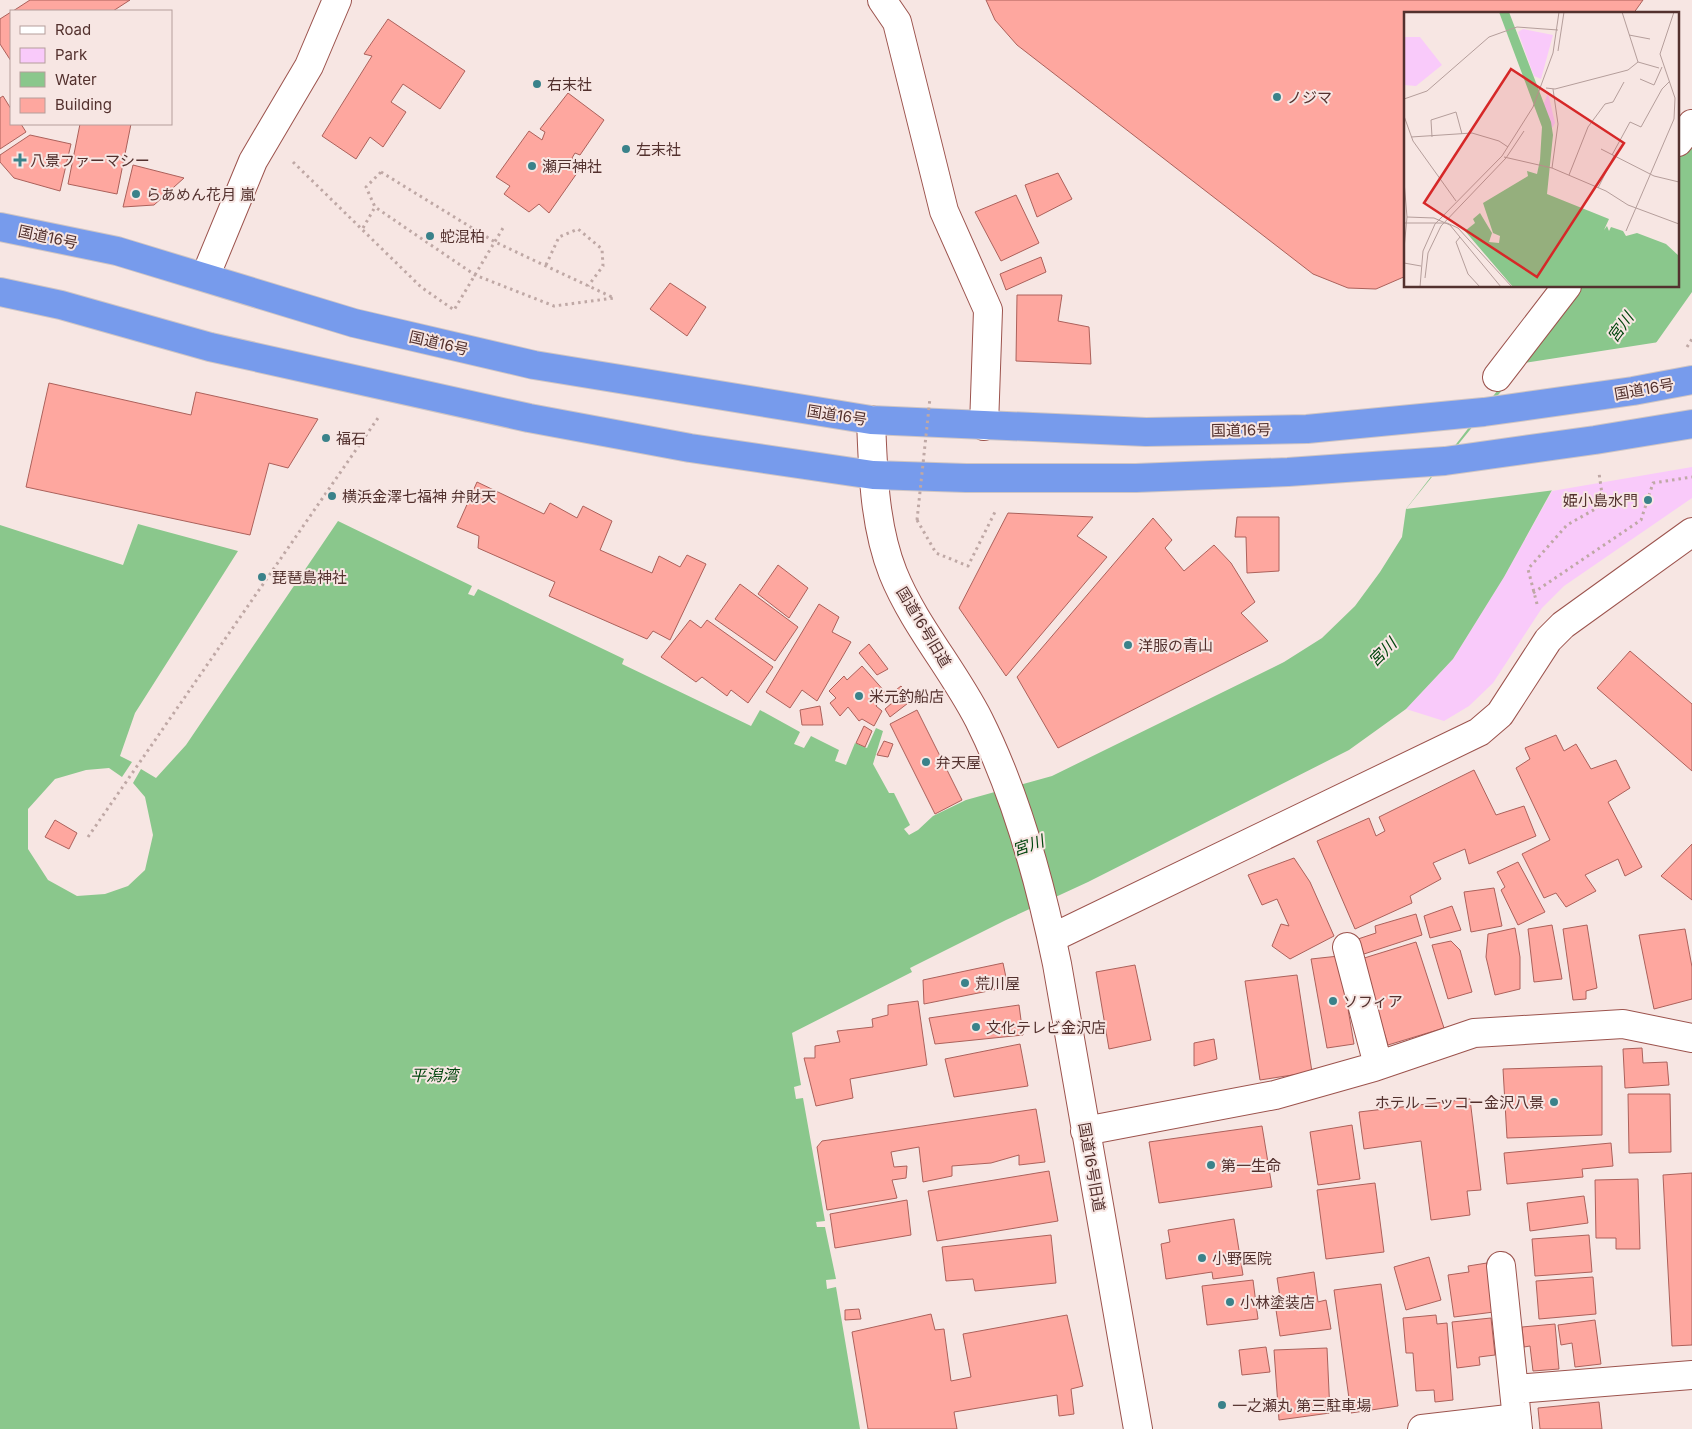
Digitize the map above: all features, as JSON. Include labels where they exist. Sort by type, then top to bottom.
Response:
[{"type":"highway","name":"国道16号","points":[[0,228],[116,251],[354,323],[534,365],[871,420],[1146,432],[1308,429],[1484,412],[1633,392],[1692,380]]},
{"type":"highway","points":[[0,292],[61,305],[210,347],[529,418],[690,448],[873,475],[966,478],[1136,478],[1288,472],[1444,461],[1595,440],[1692,424]]},
{"type":"street","points":[[204,277],[254,161],[309,66],[337,0]]},
{"type":"street","points":[[882,0],[897,22],[944,211],[988,310],[984,426]]},
{"type":"street","points":[[1680,139],[1692,124]]},
{"type":"street","points":[[1497,377],[1565,288]]},
{"type":"street","name":"国道16号旧道","points":[[871,420],[873,475],[882,531],[893,572],[908,603],[959,683],[980,721],[1010,793],[1045,906],[1138,1429]]},
{"type":"street","points":[[1052,938],[1479,732],[1500,714],[1548,640],[1563,625],[1692,532]]},
{"type":"street","points":[[1347,947],[1378,1065]]},
{"type":"street","points":[[1085,1131],[1275,1096],[1378,1065],[1474,1033],[1623,1024],[1692,1038]]},
{"type":"street","points":[[1422,1429],[1518,1424],[1516,1389],[1501,1266]]},
{"type":"street","points":[[1516,1389],[1692,1375]]},
{"type":"path","points":[[287,156],[421,287],[454,310],[496,242],[502,228]]},
{"type":"path","points":[[381,172],[496,242],[614,298],[554,306],[475,274],[375,207],[366,187],[381,172]]},
{"type":"path","points":[[362,228],[375,207]]},
{"type":"path","points":[[546,265],[559,237],[578,229],[602,248],[602,266],[588,286]]},
{"type":"path","points":[[930,398],[917,520],[936,553],[968,566],[997,507]]},
{"type":"path","points":[[88,837],[382,413]]},
{"type":"path","points":[[1528,569],[1567,525],[1597,508],[1602,501],[1598,469]]},
{"type":"path","points":[[1533,593],[1641,520],[1653,483],[1692,477]]},
{"type":"green space","points":[[1692,467],[1692,498],[1564,586],[1542,608],[1493,683],[1469,706],[1444,721],[1406,709],[1453,659],[1504,577],[1552,491]]},
{"type":"water","name":"平潟湾","points":[[1692,138],[1692,292],[1552,490],[1504,577],[1453,659],[1406,709],[1349,750],[1088,882],[910,968],[912,972],[792,1033],[801,1085],[794,1087],[796,1099],[803,1098],[825,1221],[816,1222],[817,1227],[825,1227],[836,1279],[826,1280],[827,1289],[836,1287],[860,1429],[0,1429],[0,525],[123,565],[138,524],[238,551],[135,713],[120,756],[132,762],[122,777],[109,768],[86,770],[55,779],[28,809],[28,849],[48,880],[77,896],[105,894],[128,886],[145,870],[153,835],[145,797],[133,783],[141,769],[156,778],[186,745],[338,521],[472,586],[468,594],[474,596],[478,589],[624,659],[622,664],[751,726],[760,710],[800,732],[794,744],[804,748],[811,736],[839,750],[835,761],[846,765],[855,743],[867,748],[876,728],[883,731],[873,764],[889,793],[894,793],[910,825],[904,829],[909,835],[918,830],[933,816],[966,800],[1052,776],[1284,662],[1322,638],[1355,606],[1380,572],[1402,537],[1406,509],[1576,288],[1680,288],[1680,153]]},
{"type":"pier","points":[[1659,342],[1555,490],[1406,509],[1524,363]]},
{"type":"building","points":[[30,0],[130,0],[115,10],[15,10]]},
{"type":"building","points":[[986,0],[1643,0],[1634,12],[1404,12],[1404,277],[1376,289],[1348,288],[1313,274],[1017,45],[995,20]]},
{"type":"building","points":[[10,13],[10,59],[0,44],[0,19]]},
{"type":"building","points":[[388,19],[465,71],[440,109],[403,84],[391,102],[406,112],[383,147],[370,137],[356,159],[322,136],[372,56],[364,54]]},
{"type":"building","points":[[568,93],[604,120],[580,155],[575,153],[572,158],[582,166],[549,213],[539,204],[529,212],[504,194],[510,186],[496,177],[529,131],[542,140],[545,132],[540,129]]},
{"type":"building","points":[[3,96],[10,107],[10,125],[22,125],[26,132],[0,149],[0,98]]},
{"type":"building","points":[[80,125],[131,125],[117,194],[68,184]]},
{"type":"building","points":[[30,135],[71,144],[60,191],[14,178],[0,162],[0,155]]},
{"type":"building","points":[[133,165],[184,178],[154,205],[123,207]]},
{"type":"building","points":[[1058,173],[1072,199],[1037,217],[1025,185]]},
{"type":"building","points":[[1016,195],[1039,243],[1001,261],[975,212]]},
{"type":"building","points":[[1041,257],[1046,272],[1006,290],[1000,274]]},
{"type":"building","points":[[670,283],[706,307],[687,336],[650,309]]},
{"type":"building","points":[[1017,295],[1062,295],[1058,321],[1089,327],[1091,364],[1016,361]]},
{"type":"building","points":[[49,383],[191,415],[196,392],[318,419],[288,468],[269,463],[250,535],[26,487]]},
{"type":"building","points":[[477,482],[544,514],[550,503],[577,518],[583,506],[612,521],[600,550],[652,573],[659,556],[680,567],[687,555],[706,564],[670,640],[653,631],[647,639],[549,596],[555,582],[478,548],[479,536],[457,527]]},
{"type":"building","points":[[1008,513],[1093,517],[1077,536],[1107,557],[1006,676],[959,608]]},
{"type":"building","points":[[1237,517],[1279,517],[1279,571],[1247,573],[1246,537],[1235,537]]},
{"type":"building","points":[[1153,518],[1172,540],[1165,548],[1184,571],[1214,545],[1231,563],[1255,602],[1241,613],[1268,641],[1058,748],[1017,677]]},
{"type":"building","points":[[778,565],[808,588],[789,618],[758,594]]},
{"type":"building","points":[[740,584],[798,627],[775,661],[715,619]]},
{"type":"building","points":[[819,604],[839,617],[832,632],[851,642],[817,701],[802,690],[790,708],[766,692]]},
{"type":"building","points":[[690,620],[701,628],[707,620],[773,667],[748,703],[731,690],[727,696],[702,677],[696,682],[661,657]]},
{"type":"building","points":[[869,644],[888,669],[877,675],[859,653]]},
{"type":"building","points":[[1630,651],[1692,704],[1692,771],[1597,688]]},
{"type":"building","name":"米元釣船店","points":[[862,666],[886,693],[876,706],[882,711],[874,726],[862,719],[859,721],[848,707],[840,716],[830,703],[836,698],[829,691],[844,676],[847,680]]},
{"type":"building","points":[[901,686],[912,700],[890,717],[885,709],[892,703],[888,696]]},
{"type":"building","points":[[820,706],[823,725],[802,725],[800,710]]},
{"type":"building","name":"弁天屋","points":[[917,710],[962,800],[935,814],[890,724]]},
{"type":"building","points":[[864,726],[872,731],[865,747],[856,743]]},
{"type":"building","points":[[1556,735],[1564,751],[1576,744],[1591,769],[1616,760],[1630,788],[1608,802],[1642,867],[1625,876],[1618,859],[1585,875],[1596,891],[1566,907],[1556,893],[1544,898],[1522,854],[1550,840],[1516,768],[1530,759],[1525,748]]},
{"type":"building","points":[[884,741],[893,744],[888,757],[877,755]]},
{"type":"building","points":[[1474,770],[1496,815],[1524,806],[1536,836],[1469,864],[1465,849],[1433,863],[1441,879],[1410,896],[1412,903],[1355,929],[1317,841],[1369,818],[1376,836],[1385,831],[1379,817]]},
{"type":"building","points":[[55,820],[77,833],[69,849],[45,837]]},
{"type":"building","points":[[1692,844],[1692,900],[1661,876]]},
{"type":"building","points":[[1294,858],[1310,882],[1334,936],[1290,959],[1272,946],[1281,924],[1289,926],[1277,899],[1262,905],[1248,875]]},
{"type":"building","points":[[1518,862],[1545,912],[1518,925],[1501,890],[1505,887],[1497,872]]},
{"type":"building","points":[[1494,888],[1502,926],[1471,932],[1464,892]]},
{"type":"building","points":[[1452,906],[1461,930],[1430,938],[1424,916]]},
{"type":"building","points":[[1416,914],[1422,935],[1364,954],[1358,939],[1376,933],[1375,926]]},
{"type":"building","points":[[1552,925],[1562,979],[1534,982],[1528,929]]},
{"type":"building","points":[[1587,925],[1597,988],[1586,991],[1586,999],[1573,1000],[1563,929]]},
{"type":"building","points":[[1515,928],[1520,957],[1520,989],[1495,995],[1486,957],[1488,934]]},
{"type":"building","points":[[1685,929],[1692,967],[1692,999],[1654,1009],[1639,935]]},
{"type":"building","points":[[1451,941],[1460,950],[1472,992],[1448,999],[1432,945]]},
{"type":"building","points":[[1416,942],[1444,1028],[1388,1045],[1361,959]]},
{"type":"building","name":"ソフィア","points":[[1339,956],[1354,1044],[1327,1048],[1311,959]]},
{"type":"building","name":"荒川屋","points":[[1003,963],[1008,987],[924,1004],[923,980]]},
{"type":"building","points":[[1135,965],[1151,1040],[1109,1049],[1096,972]]},
{"type":"building","points":[[1297,975],[1312,1072],[1260,1080],[1245,981]]},
{"type":"building","points":[[918,1001],[927,1065],[850,1079],[853,1098],[816,1106],[804,1058],[815,1058],[815,1046],[840,1042],[837,1031],[873,1027],[872,1019],[888,1015],[888,1005]]},
{"type":"building","name":"文化テレビ金沢店","points":[[1019,1005],[1023,1035],[935,1044],[929,1018]]},
{"type":"building","points":[[1214,1039],[1217,1059],[1194,1066],[1194,1043]]},
{"type":"building","points":[[1020,1044],[1028,1086],[954,1097],[945,1059]]},
{"type":"building","points":[[1642,1048],[1643,1063],[1667,1062],[1669,1085],[1625,1088],[1623,1049]]},
{"type":"building","name":"ホテル ニッコー金沢八景","points":[[1602,1066],[1602,1135],[1507,1138],[1503,1069]]},
{"type":"building","points":[[1628,1094],[1670,1094],[1671,1152],[1629,1153]]},
{"type":"building","points":[[1470,1099],[1481,1190],[1467,1191],[1470,1215],[1431,1220],[1421,1141],[1364,1149],[1359,1112]]},
{"type":"building","points":[[1036,1109],[1045,1162],[1019,1165],[1019,1155],[991,1163],[952,1166],[952,1176],[923,1182],[919,1147],[891,1152],[894,1167],[907,1166],[906,1178],[892,1180],[897,1198],[827,1210],[817,1147],[822,1141]]},
{"type":"building","points":[[1352,1125],[1360,1179],[1318,1185],[1310,1132]]},
{"type":"building","name":"第一生命","points":[[1262,1126],[1272,1187],[1159,1203],[1149,1142]]},
{"type":"building","points":[[1611,1143],[1613,1166],[1582,1169],[1583,1177],[1507,1184],[1504,1153]]},
{"type":"building","points":[[1049,1171],[1058,1221],[937,1241],[928,1191]]},
{"type":"building","points":[[1692,1173],[1692,1345],[1672,1346],[1663,1175]]},
{"type":"building","points":[[1638,1179],[1640,1249],[1616,1249],[1616,1238],[1596,1238],[1595,1180]]},
{"type":"building","points":[[1375,1183],[1384,1252],[1326,1259],[1317,1190]]},
{"type":"building","points":[[1584,1196],[1588,1223],[1530,1231],[1527,1203]]},
{"type":"building","points":[[907,1200],[911,1235],[835,1248],[830,1214]]},
{"type":"building","name":"小野医院","points":[[1234,1219],[1243,1275],[1213,1279],[1212,1272],[1166,1279],[1161,1244],[1170,1242],[1168,1230]]},
{"type":"building","points":[[1051,1235],[1056,1283],[975,1291],[973,1279],[946,1281],[942,1247]]},
{"type":"building","points":[[1589,1235],[1592,1272],[1535,1276],[1532,1239]]},
{"type":"building","points":[[1429,1257],[1441,1300],[1406,1310],[1394,1267]]},
{"type":"building","points":[[1487,1263],[1494,1312],[1454,1317],[1448,1275],[1469,1272],[1468,1266]]},
{"type":"building","points":[[1314,1272],[1318,1302],[1326,1300],[1331,1329],[1280,1336],[1276,1310],[1282,1310],[1277,1278]]},
{"type":"building","points":[[1593,1277],[1596,1314],[1539,1319],[1536,1281]]},
{"type":"building","name":"小林塗装店","points":[[1253,1280],[1258,1319],[1207,1325],[1202,1286]]},
{"type":"building","points":[[1381,1284],[1398,1406],[1351,1413],[1334,1290]]},
{"type":"building","points":[[859,1309],[861,1319],[845,1320],[845,1310]]},
{"type":"building","points":[[931,1314],[935,1330],[944,1329],[951,1381],[971,1377],[963,1334],[1067,1315],[1083,1386],[1071,1389],[1074,1414],[1059,1416],[1057,1395],[954,1412],[957,1429],[868,1429],[852,1332]]},
{"type":"building","points":[[1436,1315],[1437,1324],[1447,1323],[1453,1400],[1435,1402],[1434,1390],[1416,1391],[1413,1353],[1406,1353],[1403,1318]]},
{"type":"building","points":[[1491,1318],[1495,1355],[1479,1357],[1480,1365],[1457,1368],[1452,1322]]},
{"type":"building","points":[[1595,1320],[1601,1364],[1575,1367],[1572,1343],[1561,1345],[1558,1325]]},
{"type":"building","points":[[1555,1324],[1559,1369],[1533,1371],[1530,1346],[1524,1347],[1522,1327]]},
{"type":"building","points":[[1266,1347],[1270,1372],[1242,1375],[1239,1350]]},
{"type":"building","points":[[1327,1348],[1330,1413],[1279,1420],[1274,1350]]},
{"type":"building","points":[[1599,1402],[1602,1429],[1540,1429],[1538,1408]]},
{"type":"place","name":"右末社","points":[[537,84]]},
{"type":"place","name":"ノジマ","points":[[1277,97]]},
{"type":"place","name":"左末社","points":[[626,149]]},
{"type":"place","name":"八景ファーマシー","points":[[20,160]]},
{"type":"place","name":"瀬戸神社","points":[[532,166]]},
{"type":"place","name":"らあめん花月 嵐","points":[[136,194]]},
{"type":"place","name":"蛇混柏","points":[[430,236]]},
{"type":"place","name":"福石","points":[[326,438]]},
{"type":"place","name":"横浜金澤七福神 弁財天","points":[[332,496]]},
{"type":"place","name":"姫小島水門","points":[[1648,500]]},
{"type":"place","name":"琵琶島神社","points":[[262,577]]},
{"type":"place","name":"洋服の青山","points":[[1128,645]]},
{"type":"place","name":"米元釣船店","points":[[859,696]]},
{"type":"place","name":"弁天屋","points":[[926,762]]},
{"type":"place","name":"荒川屋","points":[[965,983]]},
{"type":"place","name":"ソフィア","points":[[1333,1001]]},
{"type":"place","name":"文化テレビ金沢店","points":[[976,1027]]},
{"type":"place","name":"ホテル ニッコー金沢八景","points":[[1554,1102]]},
{"type":"place","name":"第一生命","points":[[1211,1165]]},
{"type":"place","name":"小野医院","points":[[1202,1258]]},
{"type":"place","name":"小林塗装店","points":[[1230,1302]]},
{"type":"place","name":"一之瀬丸 第三駐車場","points":[[1222,1405]]},
{"type":"water label","name":"宮川","points":[[1620,327]]},
{"type":"water label","name":"宮川","points":[[1382,652]]},
{"type":"water label","name":"宮川","points":[[1028,845]]}]
